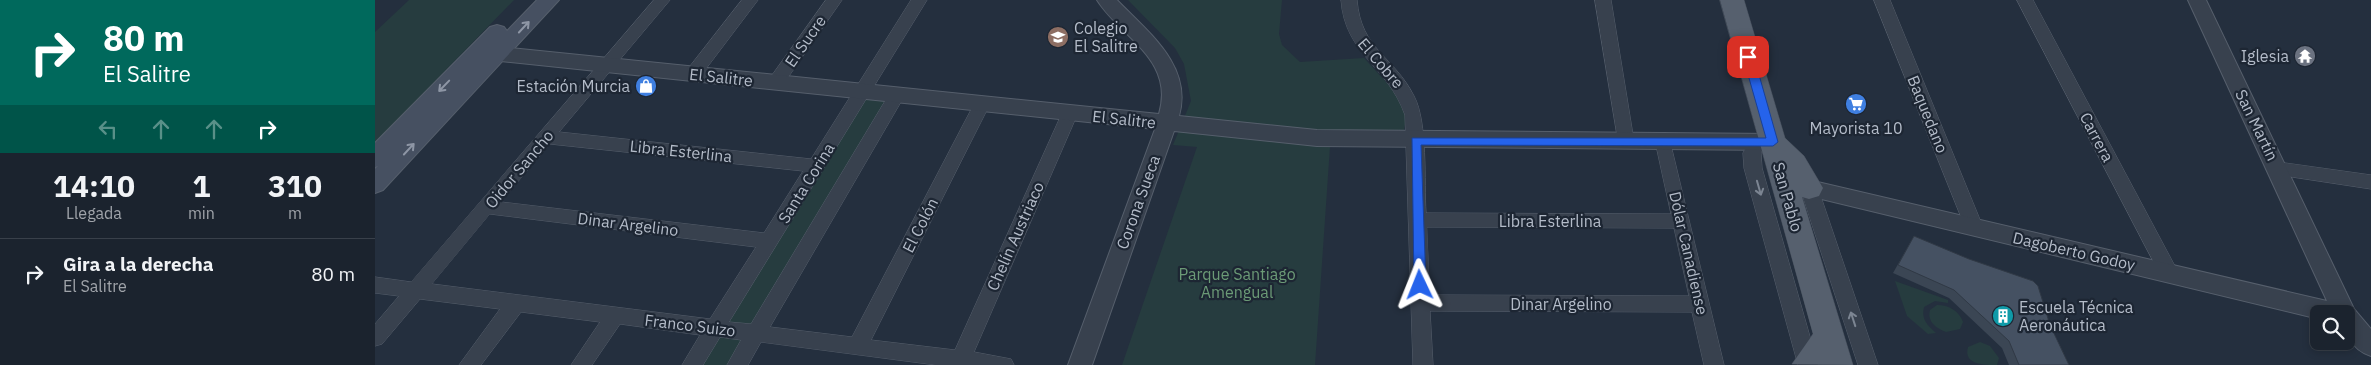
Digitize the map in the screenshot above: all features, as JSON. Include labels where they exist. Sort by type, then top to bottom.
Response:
[{"type":"main road","points":[[375,184],[488,52],[527,0]]},
{"type":"main road","points":[[375,158],[488,52],[549,0]]},
{"type":"main road","name":"San Pablo","points":[[1732,0],[1765,142],[1820,358]]},
{"type":"main road","points":[[1765,142],[1794,163],[1809,188]]},
{"type":"street","name":"Oidor Sancho","points":[[375,338],[662,0]]},
{"type":"street","points":[[693,74],[750,0]]},
{"type":"street","name":"El Sucre","points":[[776,82],[834,0]]},
{"type":"street","name":"Santa Corina","points":[[692,365],[919,0]]},
{"type":"street","name":"Corona Sueca","points":[[1080,365],[1167,123],[1173,94],[1167,68],[1156,53],[1106,0]]},
{"type":"street","name":"El Cobre","points":[[1349,0],[1349,15],[1357,37],[1405,90],[1413,114],[1416,140],[1423,365]]},
{"type":"street","points":[[1603,0],[1626,141]]},
{"type":"street","name":"Baquedano","points":[[1882,0],[1974,227]]},
{"type":"street","name":"Carrera","points":[[2025,0],[2169,273]]},
{"type":"street","name":"San Martín","points":[[2197,0],[2341,305]]},
{"type":"street","name":"El Salitre","points":[[488,52],[1317,138],[1765,142]]},
{"type":"street","name":"Santa Corina","points":[[737,365],[897,95]]},
{"type":"street","name":"El Colón","points":[[858,346],[982,104]]},
{"type":"street","name":"Chelín Austriaco","points":[[961,359],[1070,113]]},
{"type":"street","name":"Libra Esterlina","points":[[546,136],[816,166]]},
{"type":"street","name":"Dólar Canadiense","points":[[1663,141],[1715,365]]},
{"type":"street","name":"San Martín","points":[[2278,169],[2371,182]]},
{"type":"street","name":"Dagoberto Godoy","points":[[1809,188],[2310,307]]},
{"type":"street","name":"San Pablo","points":[[1809,188],[1868,365]]},
{"type":"street","name":"Dinar Argelino","points":[[486,207],[769,241]]},
{"type":"street","name":"Libra Esterlina","points":[[1418,220],[1681,221]]},
{"type":"street","name":"Franco Suizo","points":[[375,285],[1005,365]]},
{"type":"street","points":[[469,365],[516,303]]},
{"type":"street","name":"Dinar Argelino","points":[[1421,303],[1701,304]]},
{"type":"street","points":[[581,365],[615,316]]},
{"type":"street","name":"San Martín","points":[[2355,326],[2371,346]]},
{"type":"green space","points":[[409,0],[514,0],[375,143],[375,32]]},
{"type":"green space","name":"Parque Santiago Amengual","points":[[1128,0],[1282,0],[1279,34],[1282,45],[1300,62],[1364,58],[1398,95],[1407,116],[1403,134],[1331,132],[1315,365],[1122,365],[1197,147],[1173,145],[1191,101],[1184,64],[1175,48]]},
{"type":"green space","points":[[866,95],[889,98],[730,365],[699,365]]},
{"type":"green space","points":[[1895,281],[1948,300],[1948,303],[1935,301],[1924,307],[1923,315],[1925,322],[1936,333],[1928,334],[1907,316]]},
{"type":"green space","points":[[1937,305],[1949,307],[1956,312],[1963,322],[1960,329],[1946,332],[1933,324],[1929,314],[1930,310]]},
{"type":"green space","points":[[1980,342],[1990,346],[1999,358],[1997,365],[1976,363],[1969,357],[1967,353],[1968,347]]},
{"type":"building","name":"Escuela Técnica Aeronáutica","points":[[1914,236],[1969,259],[2033,281],[2038,286],[2050,325],[2069,365],[2019,365],[2009,341],[1954,290],[1898,265]]},
{"type":"place","name":"Colegio El Salitre","points":[[1058,37]]},
{"type":"place","name":"Iglesia","points":[[2305,56]]},
{"type":"place","name":"Estación Murcia","points":[[646,86]]},
{"type":"place","name":"Mayorista 10","points":[[1856,104]]},
{"type":"place","name":"Escuela Técnica Aeronáutica","points":[[2003,316]]},
{"type":"route","points":[[1420,285],[1416,140],[1773,142],[1748,57]]}]
